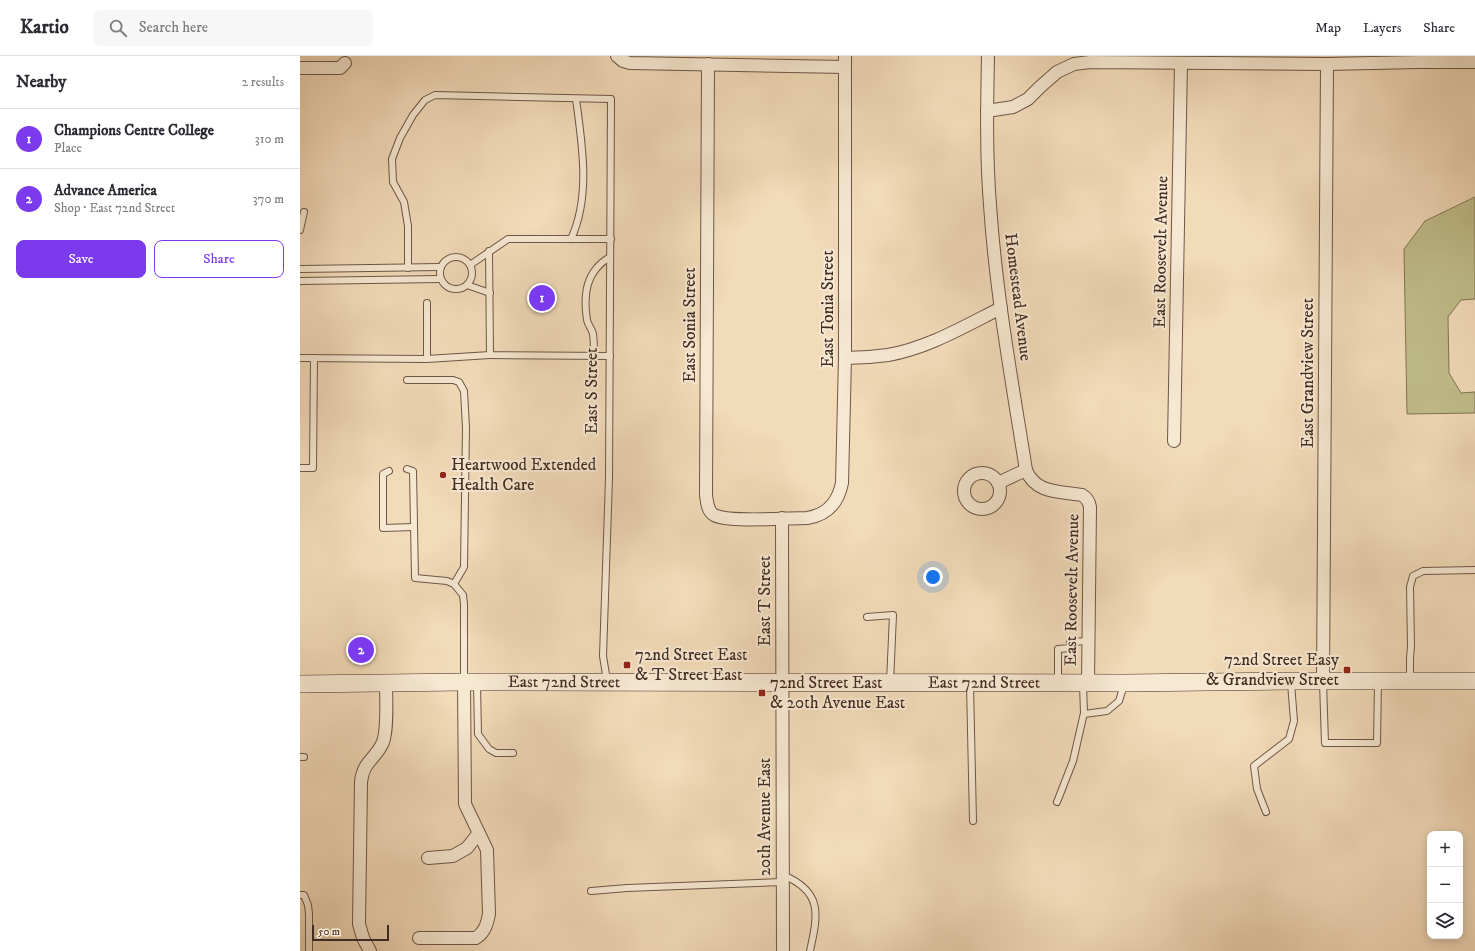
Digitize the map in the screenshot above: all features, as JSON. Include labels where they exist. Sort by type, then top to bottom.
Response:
[{"type":"main road","name":"East 72nd Street","points":[[300,684],[470,682],[1125,683],[1475,681]]},
{"type":"street","name":"Homestead Avenue","points":[[988,56],[987,111],[990,205],[1001,308],[1026,470],[1029,478],[1036,485],[1044,489],[1082,495],[1087,498]]},
{"type":"street","points":[[618,57],[623,61],[630,63],[708,64],[845,61]]},
{"type":"street","points":[[300,68],[340,68],[348,59]]},
{"type":"street","points":[[987,111],[1013,107],[1028,99],[1040,86],[1057,72],[1074,64],[1090,62],[1327,64],[1419,59],[1475,62]]},
{"type":"street","name":"East Tonia Street","points":[[782,518],[815,517],[830,508],[836,501],[840,494],[842,484],[845,358],[845,61]]},
{"type":"street","name":"East Roosevelt Avenue","points":[[1174,441],[1181,63]]},
{"type":"street","name":"East Sonia Street","points":[[708,64],[706,479],[708,505],[710,512],[714,515],[722,517],[736,519],[782,518]]},
{"type":"street","name":"East Grandview Street","points":[[1323,682],[1327,64]]},
{"type":"street","points":[[845,358],[888,355],[919,347],[939,339],[1001,308]]},
{"type":"street","points":[[998,483],[1026,470]]},
{"type":"street","name":"East Roosevelt Avenue","points":[[1085,683],[1089,641],[1090,507],[1087,498]]},
{"type":"street","name":"East T Street","points":[[782,518],[782,683]]},
{"type":"street","points":[[419,938],[476,938],[483,932],[487,923],[488,857],[484,842],[478,834],[465,804],[470,682]]},
{"type":"street","points":[[370,951],[363,938],[359,924],[361,782],[363,769],[380,747],[384,738],[386,683]]},
{"type":"street","name":"20th Avenue East","points":[[782,683],[783,951]]},
{"type":"street","points":[[428,858],[453,856],[467,848],[478,834]]},
{"type":"lane","points":[[408,268],[408,226],[404,202],[393,182],[392,159],[400,138],[413,115],[425,100],[435,95],[576,98],[583,172],[581,210],[571,239]]},
{"type":"lane","name":"East S Street","points":[[576,98],[611,99],[609,479],[603,656],[608,682]]},
{"type":"lane","points":[[300,230],[304,212]]},
{"type":"lane","points":[[470,265],[508,239],[610,239]]},
{"type":"lane","points":[[489,251],[490,355]]},
{"type":"lane","points":[[457,257],[467,261],[470,265],[472,276],[467,285],[462,288],[451,289],[446,287],[440,279],[440,267],[447,259],[457,257]]},
{"type":"lane","points":[[594,356],[592,333],[587,314],[588,281],[602,262],[610,257]]},
{"type":"lane","points":[[300,269],[440,267]]},
{"type":"lane","points":[[300,281],[440,279]]},
{"type":"lane","points":[[467,285],[490,293]]},
{"type":"lane","points":[[427,303],[427,359]]},
{"type":"lane","points":[[300,358],[427,359],[490,355],[610,356]]},
{"type":"lane","points":[[300,468],[313,468],[314,358]]},
{"type":"lane","points":[[407,380],[454,380],[459,382],[464,391],[466,428],[464,567],[454,584]]},
{"type":"lane","points":[[407,469],[413,471],[415,578],[447,581],[454,584],[463,595],[470,682],[478,734],[489,749],[496,753],[513,753]]},
{"type":"lane","points":[[389,471],[383,474],[383,528],[414,527]]},
{"type":"lane","points":[[1410,681],[1410,587],[1413,576],[1423,571],[1475,570]]},
{"type":"lane","points":[[867,617],[893,614],[890,683]]},
{"type":"lane","points":[[1058,683],[1058,649],[1070,648],[1070,642],[1089,641]]},
{"type":"lane","points":[[1266,812],[1257,789],[1254,766],[1289,739],[1294,721],[1291,681]]},
{"type":"lane","points":[[1323,682],[1325,743],[1377,743],[1378,682]]},
{"type":"lane","points":[[970,683],[973,821]]},
{"type":"lane","points":[[1057,802],[1073,761],[1084,714],[1085,683]]},
{"type":"lane","points":[[1084,714],[1107,711],[1119,701],[1125,683]]},
{"type":"lane","points":[[591,891],[783,878],[802,886],[810,893],[814,902],[816,915],[810,951]]},
{"type":"lane","points":[[300,895],[304,895],[308,906],[309,951]]},
{"type":"shaded area","points":[[1475,197],[1475,299],[1461,300],[1448,317],[1449,373],[1461,393],[1475,392],[1475,413],[1407,414],[1404,249],[1425,221]]},
{"type":"place","name":"Champions Centre College","points":[[542,298]]},
{"type":"place","name":"Heartwood Extended Health Care","points":[[443,475]]},
{"type":"place","name":"Advance America","points":[[361,650]]},
{"type":"place","name":"72nd Street East & T Street East","points":[[627,665]]},
{"type":"place","name":"72nd Street Easy & Grandview Street","points":[[1347,670]]},
{"type":"place","name":"72nd Street East & 20th Avenue East","points":[[762,693]]}]
